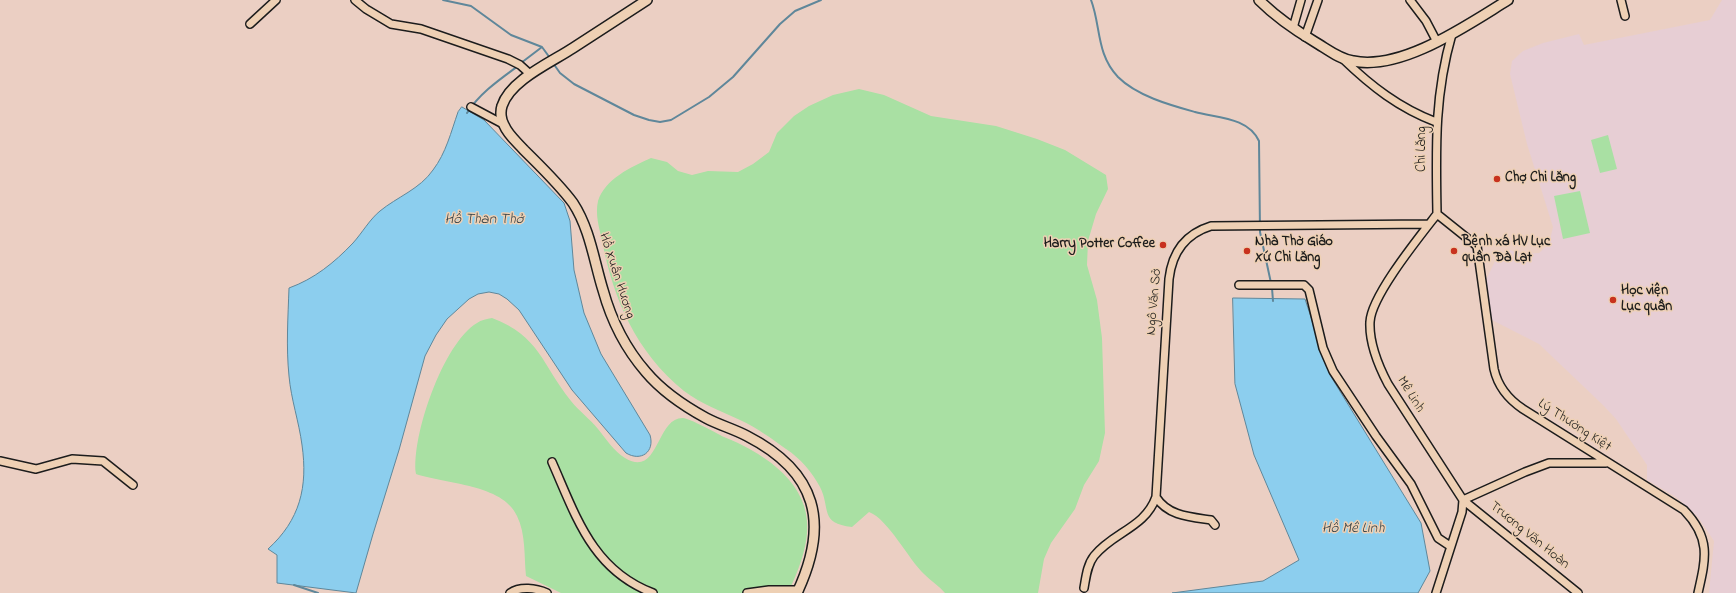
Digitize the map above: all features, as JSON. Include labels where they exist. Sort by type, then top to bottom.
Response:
[{"type":"main road","points":[[503,124],[501,110],[502,104],[511,92],[533,72],[647,0]]},
{"type":"main road","points":[[1259,0],[1305,37],[1342,58],[1360,62],[1376,62],[1395,58],[1437,42],[1508,0]]},
{"type":"main road","name":"Hồ Xuân Hương","points":[[503,124],[513,138],[573,204],[582,220],[589,238],[604,293],[619,332],[645,371],[667,393],[706,418],[748,436],[774,454],[794,472],[806,488],[813,504],[816,522],[809,560],[798,591]]},
{"type":"street","points":[[250,24],[276,0]]},
{"type":"street","points":[[356,0],[366,9],[391,24],[421,29],[508,59],[533,72]]},
{"type":"street","points":[[1292,28],[1301,0]]},
{"type":"street","points":[[1305,37],[1318,0]]},
{"type":"street","points":[[1410,0],[1426,21],[1437,42]]},
{"type":"street","points":[[1622,0],[1625,16]]},
{"type":"street","name":"Chi Lăng","points":[[1437,214],[1436,122],[1439,88],[1452,34]]},
{"type":"street","points":[[1342,58],[1372,86],[1418,115],[1436,122]]},
{"type":"street","points":[[471,107],[503,124]]},
{"type":"street","name":"Mê Linh","points":[[1437,214],[1412,246],[1382,291],[1372,313],[1370,331],[1378,364],[1388,384],[1463,500]]},
{"type":"street","name":"Lý Thường Kiệt","points":[[1437,214],[1477,246],[1494,369],[1501,388],[1513,403],[1684,510],[1696,525],[1705,545],[1703,570],[1698,593]]},
{"type":"street","name":"Ngô Văn Sở","points":[[1084,588],[1088,570],[1094,556],[1104,546],[1143,519],[1149,512],[1156,497],[1170,267],[1183,242],[1203,228],[1211,226],[1249,224],[1429,224]]},
{"type":"street","points":[[1239,285],[1304,285],[1309,290],[1323,348],[1333,371],[1376,436],[1411,484],[1438,538],[1450,546]]},
{"type":"street","points":[[0,461],[36,469],[72,460],[103,460],[133,485]]},
{"type":"street","points":[[552,462],[582,529],[602,559],[618,573],[642,589],[653,593]]},
{"type":"street","points":[[1436,593],[1462,512],[1463,500],[1525,472],[1549,464],[1606,462]]},
{"type":"street","points":[[1156,497],[1165,509],[1182,515],[1210,520],[1215,525]]},
{"type":"street","name":"Trương Văn Hoàn","points":[[1463,500],[1578,593]]},
{"type":"street","points":[[510,593],[529,588],[547,593]]},
{"type":"street","points":[[747,593],[769,590],[798,591]]},
{"type":"shaded area","name":"Học viện Lục quân","points":[[1722,0],[1736,0],[1736,593],[1709,593],[1714,541],[1698,517],[1676,497],[1647,480],[1647,465],[1616,419],[1603,405],[1539,344],[1492,320],[1486,280],[1496,259],[1510,250],[1521,254],[1539,253],[1549,244],[1553,227],[1527,144],[1510,74],[1512,61],[1523,51],[1543,43],[1579,34],[1584,45],[1710,20]]},
{"type":"green space","points":[[859,89],[884,95],[931,116],[996,126],[1037,139],[1065,150],[1106,175],[1108,189],[1096,214],[1088,241],[1087,265],[1097,300],[1102,338],[1105,433],[1099,461],[1084,485],[1075,509],[1051,543],[1044,559],[1038,593],[945,593],[918,568],[891,531],[876,516],[869,512],[852,527],[835,522],[828,514],[823,495],[817,481],[805,466],[791,453],[752,426],[704,404],[684,391],[667,376],[652,359],[629,323],[620,303],[607,262],[597,216],[598,201],[606,186],[635,165],[651,158],[667,162],[678,171],[692,175],[708,171],[738,172],[753,164],[769,152],[777,133],[794,116],[809,106],[833,95]]},
{"type":"green space","points":[[1608,135],[1617,169],[1600,173],[1591,140]]},
{"type":"green space","points":[[1580,191],[1590,233],[1563,239],[1554,196]]},
{"type":"green space","points":[[492,318],[508,325],[521,334],[530,343],[539,353],[571,401],[625,458],[636,462],[645,460],[651,454],[667,427],[674,420],[683,418],[751,450],[778,468],[789,479],[798,492],[804,506],[807,521],[805,549],[788,593],[561,593],[526,576],[522,530],[517,516],[510,505],[487,491],[416,474],[416,458],[424,415],[441,370],[452,350],[464,334],[479,322]]},
{"type":"water","name":"Hồ Than Thở","points":[[462,107],[484,120],[564,203],[570,221],[574,270],[584,313],[601,354],[650,435],[651,441],[649,451],[642,456],[632,456],[626,453],[572,390],[519,310],[499,294],[489,292],[478,294],[469,299],[447,319],[436,335],[425,356],[399,450],[356,593],[277,583],[277,555],[268,549],[288,526],[294,514],[299,502],[304,475],[302,445],[291,393],[288,365],[289,288],[307,280],[331,264],[353,243],[376,214],[415,188],[428,177],[441,157],[448,142],[458,112]]},
{"type":"water","name":"Hồ Mê Linh","points":[[1233,298],[1305,299],[1330,375],[1421,523],[1430,571],[1418,593],[1172,593],[1263,581],[1299,560],[1254,455],[1235,384]]},
{"type":"waterway","points":[[443,0],[471,6],[511,35],[542,47],[550,58]]},
{"type":"waterway","points":[[553,63],[560,73],[574,84],[634,115],[660,122],[671,120],[709,97],[733,77],[780,24],[795,11],[821,0]]},
{"type":"waterway","points":[[1091,0],[1102,49],[1106,59],[1118,77],[1126,84],[1144,95],[1165,103],[1240,123],[1254,133],[1259,141],[1260,232],[1271,283]]},
{"type":"waterway","points":[[521,63],[542,47]]},
{"type":"waterway","points":[[467,113],[484,93],[518,66]]},
{"type":"waterway","points":[[1272,288],[1273,301]]},
{"type":"waterway","points":[[294,585],[318,593]]},
{"type":"place","name":"Chợ Chi Lăng","points":[[1497,179]]},
{"type":"place","name":"Harry Potter Coffee","points":[[1163,245]]},
{"type":"place","name":"Nhà Thờ Giáo Xứ Chi Lăng","points":[[1247,251]]},
{"type":"place","name":"Bệnh xá HV Lục quân Đà Lạt","points":[[1454,251]]},
{"type":"place","name":"Học viện Lục quân","points":[[1613,300]]}]
